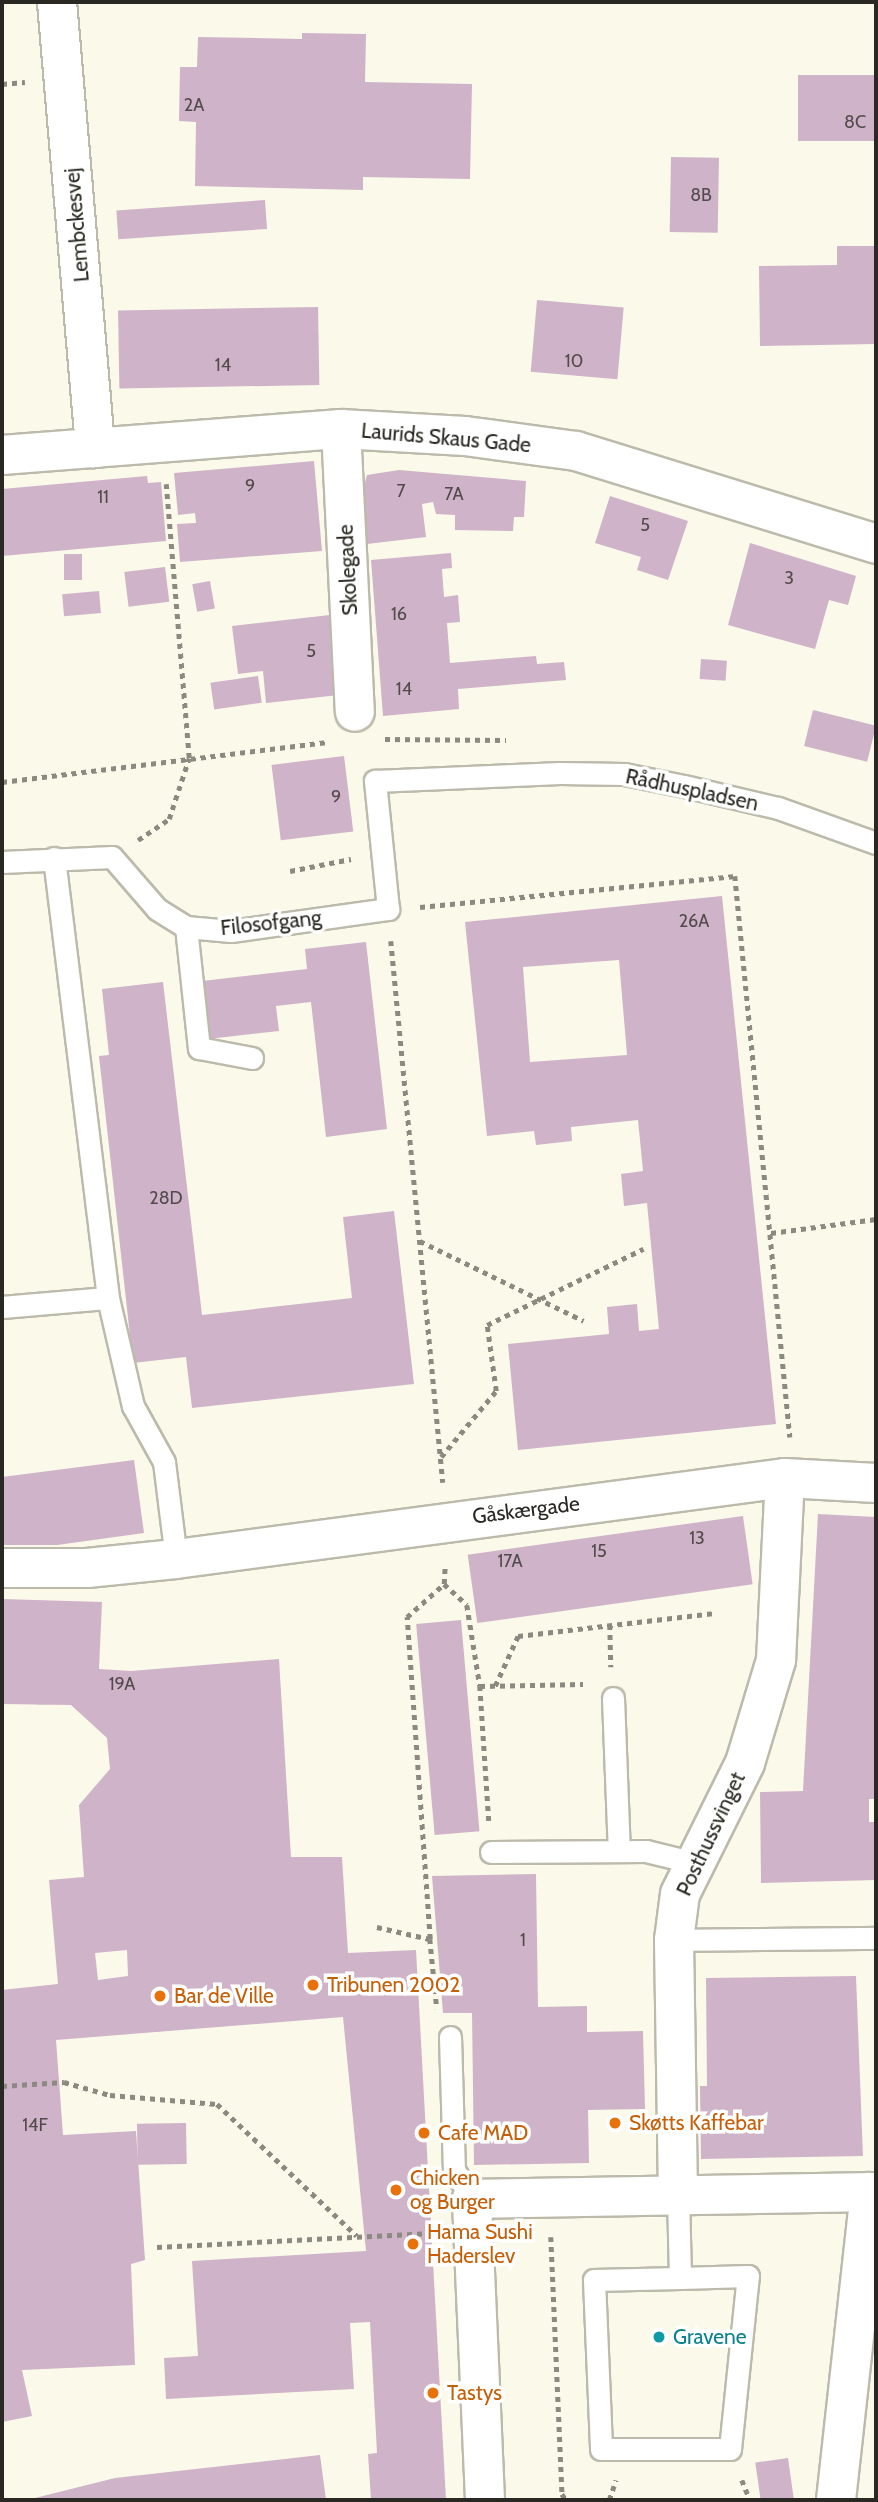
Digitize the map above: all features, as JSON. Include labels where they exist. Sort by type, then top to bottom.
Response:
[{"type":"street","name":"Lembckesvej","points":[[57,2],[95,448]]},
{"type":"street","name":"Laurids Skaus Gade","points":[[2,455],[163,445],[341,429],[465,436],[576,451],[876,544]]},
{"type":"street","name":"Skolegade","points":[[341,429],[355,712]]},
{"type":"street","name":"Gåskærgade","points":[[2,1568],[87,1568],[176,1559],[447,1520],[785,1478],[876,1483]]},
{"type":"street","name":"Posthussvinget","points":[[678,2195],[674,1940],[680,1894],[745,1763],[776,1660],[785,1478]]},
{"type":"street","points":[[485,2500],[472,2199],[870,2192],[836,2500]]},
{"type":"lane","name":"Rådhuspladsen","points":[[379,853],[375,781],[624,774],[778,808],[876,843]]},
{"type":"lane","points":[[379,853],[388,909]]},
{"type":"lane","points":[[2,862],[112,857]]},
{"type":"lane","name":"Filosofgang","points":[[112,857],[158,909],[186,927],[231,931],[388,909]]},
{"type":"lane","points":[[54,858],[108,1298],[133,1406],[164,1462],[176,1559]]},
{"type":"lane","points":[[186,927],[199,1048],[252,1058]]},
{"type":"lane","points":[[2,1307],[108,1298]]},
{"type":"lane","points":[[612,1691],[619,1850]]},
{"type":"lane","points":[[491,1852],[646,1850],[695,1863]]},
{"type":"lane","points":[[674,1940],[876,1937]]},
{"type":"lane","points":[[450,2038],[454,2170],[472,2199]]},
{"type":"lane","points":[[678,2195],[680,2278]]},
{"type":"lane","points":[[748,2276],[730,2449],[601,2449],[594,2280],[680,2278],[748,2276]]},
{"type":"path","points":[[112,857],[169,820],[189,758],[163,445]]},
{"type":"path","points":[[290,870],[379,853]]},
{"type":"path","points":[[450,2038],[438,2018],[407,1617],[444,1584],[447,1520],[388,909],[735,876],[791,1429],[785,1478]]},
{"type":"path","points":[[771,1233],[876,1219]]},
{"type":"path","points":[[420,1241],[584,1321]]},
{"type":"path","points":[[441,1457],[496,1391],[487,1325],[643,1249]]},
{"type":"path","points":[[444,1584],[467,1605],[480,1686],[491,1852]]},
{"type":"path","points":[[495,1686],[519,1636],[715,1612]]},
{"type":"path","points":[[480,1686],[612,1691],[610,1625]]},
{"type":"path","points":[[377,1927],[430,1939]]},
{"type":"path","points":[[2,2086],[64,2082],[110,2095],[217,2104],[358,2237]]},
{"type":"path","points":[[551,2230],[562,2494],[566,2500]]},
{"type":"building","points":[[302,33],[366,34],[365,82],[472,84],[470,179],[363,177],[363,190],[195,186],[196,122],[179,121],[180,67],[197,67],[198,37],[302,39]]},
{"type":"building","points":[[798,75],[876,75],[876,141],[798,141]]},
{"type":"building","points":[[671,157],[719,158],[718,233],[670,232]]},
{"type":"building","points":[[265,200],[267,229],[118,239],[116,210]]},
{"type":"building","points":[[837,246],[875,246],[876,344],[760,346],[759,266],[837,265]]},
{"type":"building","points":[[537,300],[624,308],[617,379],[531,372]]},
{"type":"building","points":[[318,307],[319,385],[119,388],[118,310]]},
{"type":"building","points":[[314,461],[322,551],[180,562],[177,524],[196,523],[195,513],[178,515],[174,473]]},
{"type":"building","points":[[399,470],[526,481],[524,517],[514,517],[513,531],[455,530],[455,515],[436,514],[433,502],[422,504],[426,537],[367,544],[362,494],[367,475]]},
{"type":"building","points":[[147,476],[148,483],[161,482],[166,541],[2,556],[2,489]]},
{"type":"building","points":[[610,496],[688,521],[668,580],[637,570],[641,557],[595,543]]},
{"type":"building","points":[[750,543],[856,576],[848,605],[829,600],[815,649],[728,625]]},
{"type":"building","points":[[451,553],[452,568],[442,569],[444,597],[458,595],[460,622],[447,623],[450,663],[536,656],[537,664],[564,662],[566,680],[458,689],[459,709],[383,716],[371,560]]},
{"type":"building","points":[[64,554],[82,554],[82,580],[64,580]]},
{"type":"building","points":[[165,567],[169,602],[129,607],[124,572]]},
{"type":"building","points":[[210,581],[215,609],[197,612],[192,584]]},
{"type":"building","points":[[99,591],[101,613],[64,616],[62,594]]},
{"type":"building","points":[[330,615],[339,695],[266,703],[263,671],[238,674],[232,626]]},
{"type":"building","points":[[701,659],[727,661],[726,681],[700,679]]},
{"type":"building","points":[[258,676],[262,703],[214,709],[210,683]]},
{"type":"building","points":[[813,710],[876,726],[867,762],[804,746]]},
{"type":"building","points":[[344,756],[353,831],[281,840],[272,765]]},
{"type":"building","points":[[722,896],[776,1424],[518,1450],[508,1344],[609,1334],[607,1307],[637,1304],[639,1331],[659,1329],[647,1203],[624,1206],[621,1174],[643,1171],[638,1120],[571,1127],[572,1141],[536,1145],[534,1131],[487,1136],[465,922]],"holes":[[[619,960],[627,1055],[530,1062],[523,967]]]},
{"type":"building","points":[[366,942],[387,1129],[326,1137],[311,1002],[276,1006],[279,1031],[208,1039],[202,981],[307,969],[305,949]]},
{"type":"building","points":[[163,982],[202,1315],[352,1298],[343,1217],[394,1211],[414,1384],[192,1408],[186,1357],[133,1363],[99,1056],[109,1055],[102,989]]},
{"type":"building","points":[[134,1460],[144,1533],[57,1545],[2,1545],[2,1477]]},
{"type":"building","points":[[818,1514],[876,1517],[876,1799],[869,1799],[869,1822],[876,1822],[876,1880],[761,1883],[760,1792],[803,1791]]},
{"type":"building","points":[[743,1516],[753,1584],[477,1623],[468,1555]]},
{"type":"building","points":[[2,1599],[102,1602],[99,1669],[131,1671],[279,1659],[291,1857],[342,1857],[348,1953],[416,1950],[446,2500],[371,2500],[368,2454],[377,2453],[370,2322],[350,2323],[354,2389],[166,2399],[164,2358],[198,2356],[192,2261],[366,2251],[343,2017],[56,2040],[63,2135],[136,2131],[145,2260],[131,2264],[135,2365],[22,2370],[32,2416],[2,2422],[2,1990],[58,1984],[49,1880],[84,1877],[79,1805],[110,1769],[107,1738],[71,1705],[2,1704]],"holes":[[[127,1950],[128,1976],[98,1980],[95,1953]]]},
{"type":"building","points":[[461,1620],[479,1831],[435,1835],[416,1624]]},
{"type":"building","points":[[536,1874],[538,2007],[587,2006],[587,2032],[643,2031],[645,2109],[588,2110],[589,2163],[474,2165],[472,2013],[443,2013],[432,1876]]},
{"type":"building","points":[[856,1976],[863,2156],[701,2159],[700,2086],[707,2086],[706,1978]]},
{"type":"building","points":[[186,2123],[187,2164],[138,2165],[137,2124]]},
{"type":"building","points":[[320,2455],[326,2500],[27,2500],[115,2478]]},
{"type":"building","points":[[788,2458],[794,2500],[761,2500],[755,2463]]},
{"type":"place","name":"Tribunen 2002","points":[[313,1985]]},
{"type":"place","name":"Bar de Ville","points":[[160,1996]]},
{"type":"place","name":"Skøtts Kaffebar","points":[[615,2123]]},
{"type":"place","name":"Cafe MAD","points":[[424,2133]]},
{"type":"place","name":"Chicken og Burger","points":[[396,2190]]},
{"type":"place","name":"Hama Sushi Haderslev","points":[[413,2244]]},
{"type":"place","name":"Gravene","points":[[659,2337]]},
{"type":"place","name":"Tastys","points":[[433,2393]]}]
